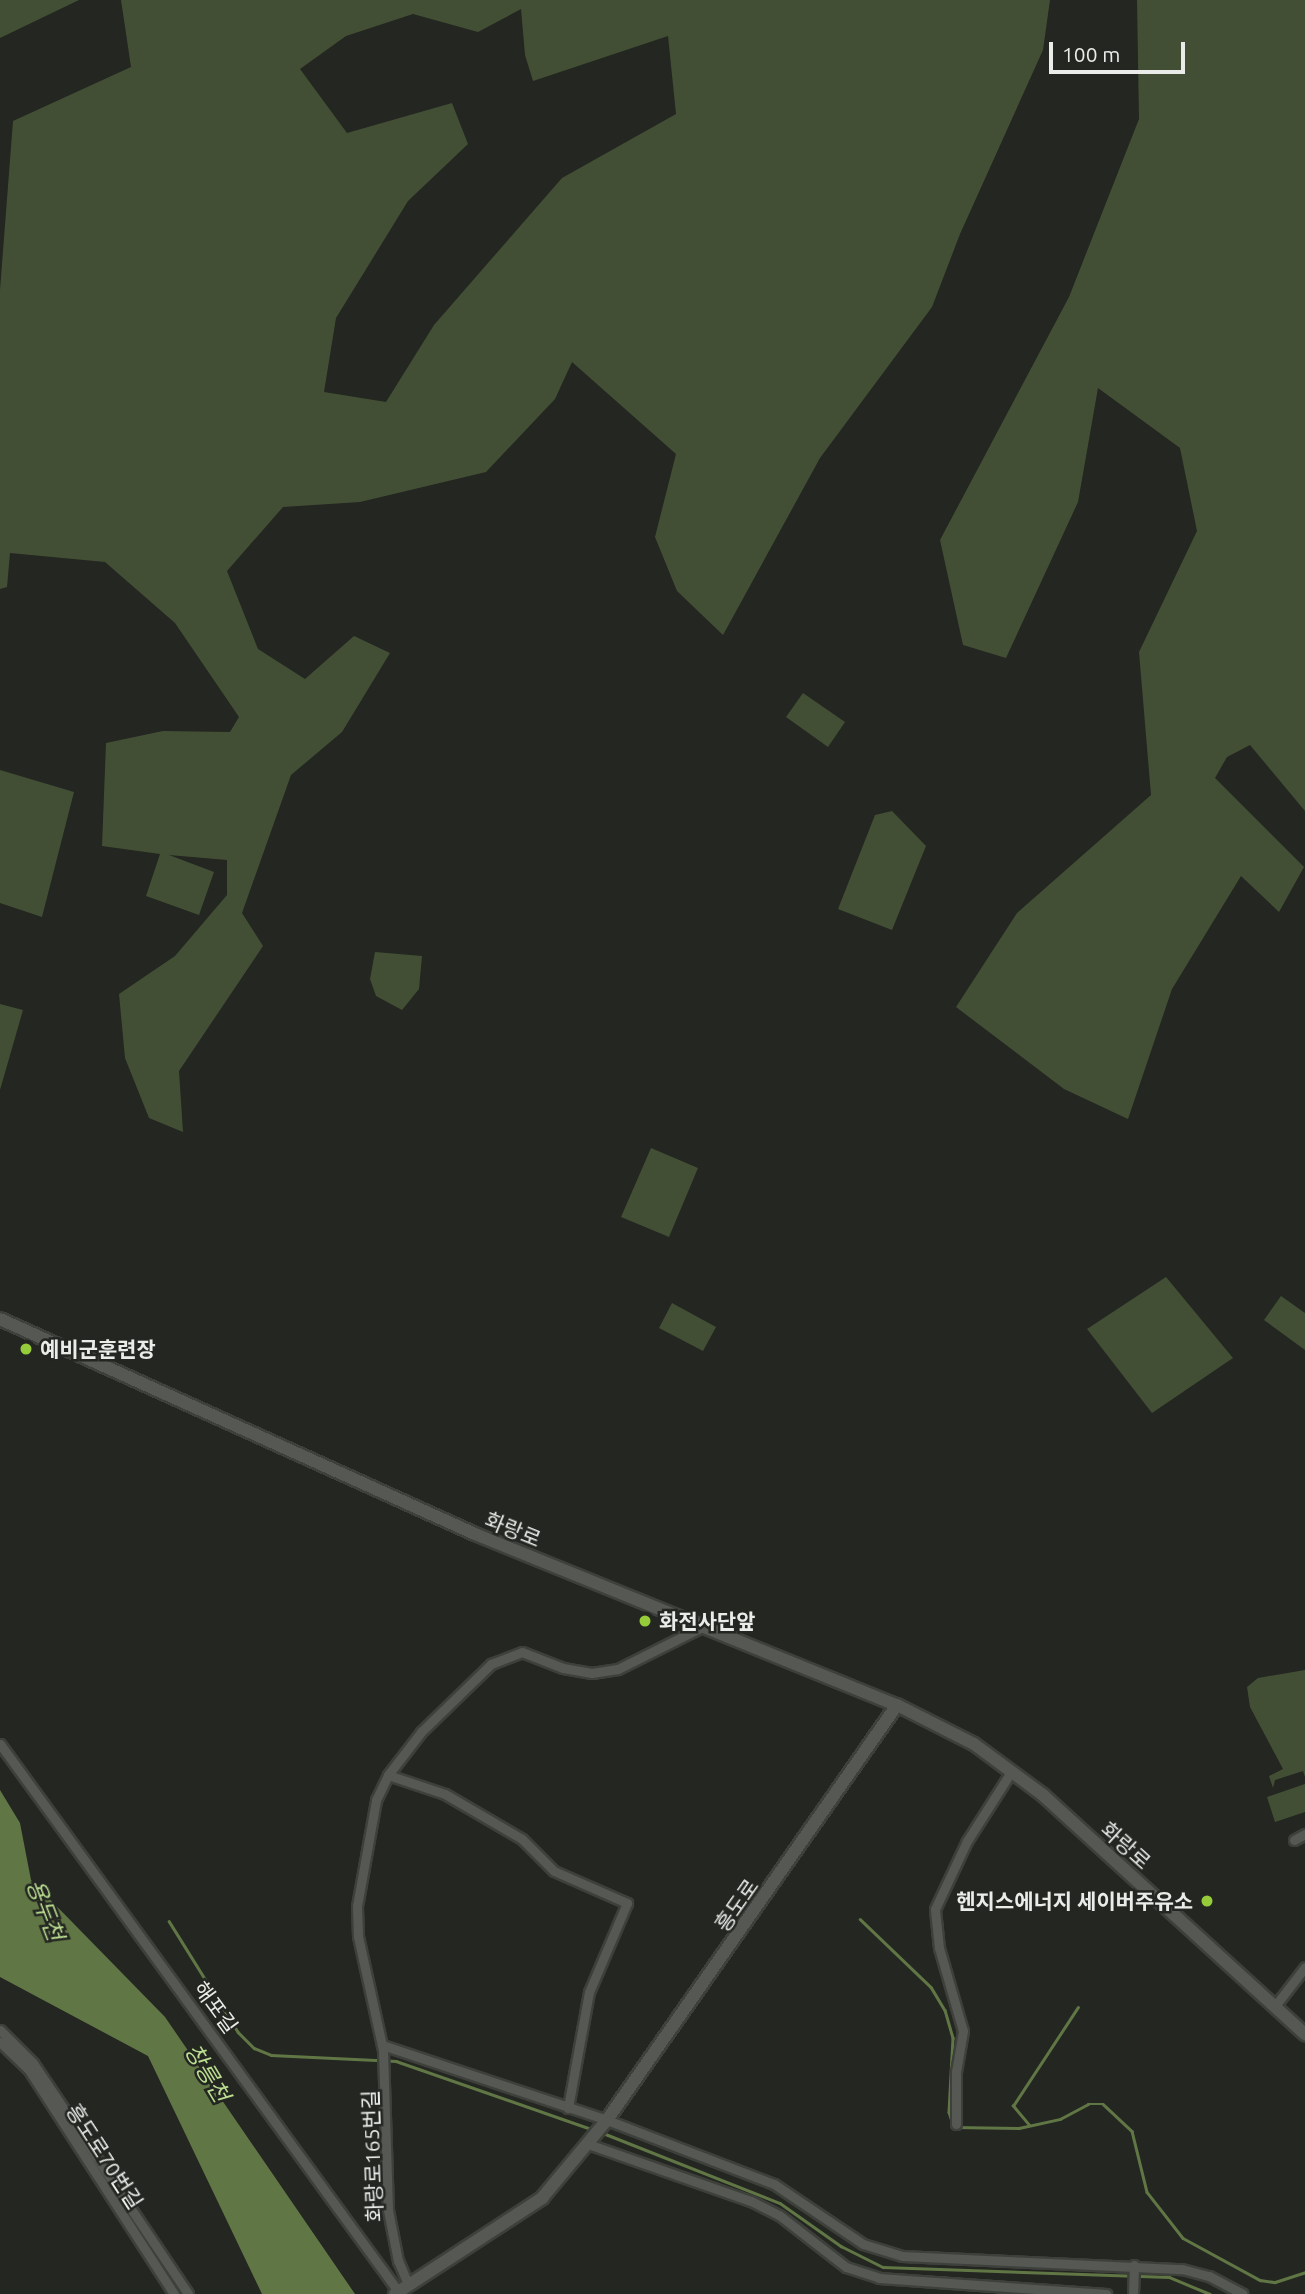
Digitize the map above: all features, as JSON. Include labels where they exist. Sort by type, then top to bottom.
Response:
[{"type":"main road","name":"화랑로","points":[[0,1319],[475,1534],[897,1705],[974,1744],[1043,1795],[1305,2034]]},
{"type":"main road","name":"흥도로","points":[[589,2142],[897,1705]]},
{"type":"main road","points":[[400,2291],[542,2198],[589,2142]]},
{"type":"street","points":[[702,1627],[641,1660],[593,1673],[563,1668],[533,1654],[508,1655],[491,1664],[431,1722],[388,1775],[376,1800],[357,1906],[358,1937],[383,2049],[568,2108],[774,2184],[863,2244],[902,2256],[1134,2265],[1209,2276],[1243,2294]]},
{"type":"street","name":"해포길","points":[[0,1744],[400,2291]]},
{"type":"street","points":[[956,2124],[956,2072],[963,2031],[939,1948],[935,1909],[967,1841],[1011,1772]]},
{"type":"street","points":[[388,1775],[445,1794],[522,1839],[554,1871],[627,1903],[589,1992],[568,2108]]},
{"type":"street","points":[[1294,1840],[1305,1834]]},
{"type":"street","points":[[1275,2007],[1305,1967]]},
{"type":"street","points":[[0,2030],[33,2063],[188,2294]]},
{"type":"street","name":"흥도로70번길","points":[[0,2042],[29,2070],[174,2294]]},
{"type":"street","name":"화랑로165번길","points":[[383,2049],[388,2210],[398,2262],[400,2291]]},
{"type":"street","points":[[589,2142],[779,2215],[846,2267],[879,2278],[1106,2294]]},
{"type":"street","points":[[1133,2294],[1134,2265]]},
{"type":"shaded area","points":[[0,0],[79,0],[0,38]]},
{"type":"shaded area","points":[[121,0],[1050,0],[1043,50],[960,234],[932,307],[820,458],[723,635],[677,591],[655,537],[676,454],[572,362],[555,399],[486,472],[360,502],[283,507],[227,571],[258,649],[305,679],[354,636],[390,653],[342,732],[291,775],[242,913],[263,946],[179,1071],[183,1132],[149,1118],[125,1058],[119,994],[175,956],[227,895],[227,860],[169,855],[214,872],[199,915],[146,896],[160,854],[102,846],[106,743],[163,731],[230,732],[239,717],[175,623],[105,562],[10,553],[7,587],[0,589],[0,290],[13,121],[131,67]],"holes":[[[521,9],[525,55],[533,81],[668,36],[676,114],[562,178],[434,325],[386,402],[324,392],[336,318],[408,201],[468,144],[452,103],[347,133],[300,69],[346,36],[413,14],[478,32]]]},
{"type":"shaded area","points":[[1137,0],[1305,0],[1305,811],[1250,745],[1227,757],[1215,778],[1304,867],[1279,912],[1241,876],[1172,989],[1128,1119],[1064,1089],[956,1007],[1017,913],[1151,795],[1139,652],[1197,531],[1180,448],[1098,388],[1078,502],[1006,658],[963,645],[940,540],[1069,297],[1139,119]]},
{"type":"shaded area","points":[[803,693],[845,722],[828,747],[786,717]]},
{"type":"shaded area","points":[[0,770],[74,792],[42,917],[0,903]]},
{"type":"shaded area","points":[[892,811],[926,846],[892,930],[838,909],[875,815]]},
{"type":"shaded area","points":[[375,952],[422,956],[419,989],[402,1010],[376,996],[370,979]]},
{"type":"shaded area","points":[[0,1004],[23,1010],[0,1090]]},
{"type":"shaded area","points":[[651,1148],[698,1168],[669,1237],[621,1217]]},
{"type":"shaded area","points":[[1166,1277],[1233,1358],[1152,1413],[1087,1329]]},
{"type":"shaded area","points":[[1281,1296],[1305,1313],[1305,1350],[1264,1320]]},
{"type":"shaded area","points":[[672,1303],[716,1327],[703,1351],[659,1328]]},
{"type":"shaded area","points":[[1305,1670],[1305,1777],[1303,1771],[1275,1780],[1273,1788],[1269,1776],[1283,1769],[1250,1707],[1247,1687],[1258,1678]]},
{"type":"shaded area","points":[[1305,1784],[1305,1812],[1275,1822],[1267,1797]]},
{"type":"water","name":"용두천","points":[[0,1790],[20,1823],[31,1880],[165,2017],[355,2294],[262,2294],[148,2056],[0,1977]]},
{"type":"waterway","points":[[860,1919],[931,1987],[945,2010],[953,2038],[949,2112],[954,2127],[1019,2128],[1060,2119],[1088,2104],[1103,2104],[1132,2131],[1147,2192],[1183,2238],[1260,2280],[1275,2282],[1305,2272]]},
{"type":"waterway","points":[[169,1921],[238,2032],[254,2048],[271,2055],[396,2061],[594,2130]]},
{"type":"waterway","points":[[1029,2125],[1013,2106],[1078,2007]]},
{"type":"waterway","points":[[603,2133],[780,2203],[841,2246],[883,2267],[1169,2277],[1210,2294]]},
{"type":"place","name":"예비군훈련장","points":[[26,1349]]},
{"type":"place","name":"화전사단앞","points":[[645,1621]]},
{"type":"place","name":"헨지스에너지 세이버주유소","points":[[1207,1901]]},
{"type":"water label","name":"창릉천","points":[[207,2073]]}]
